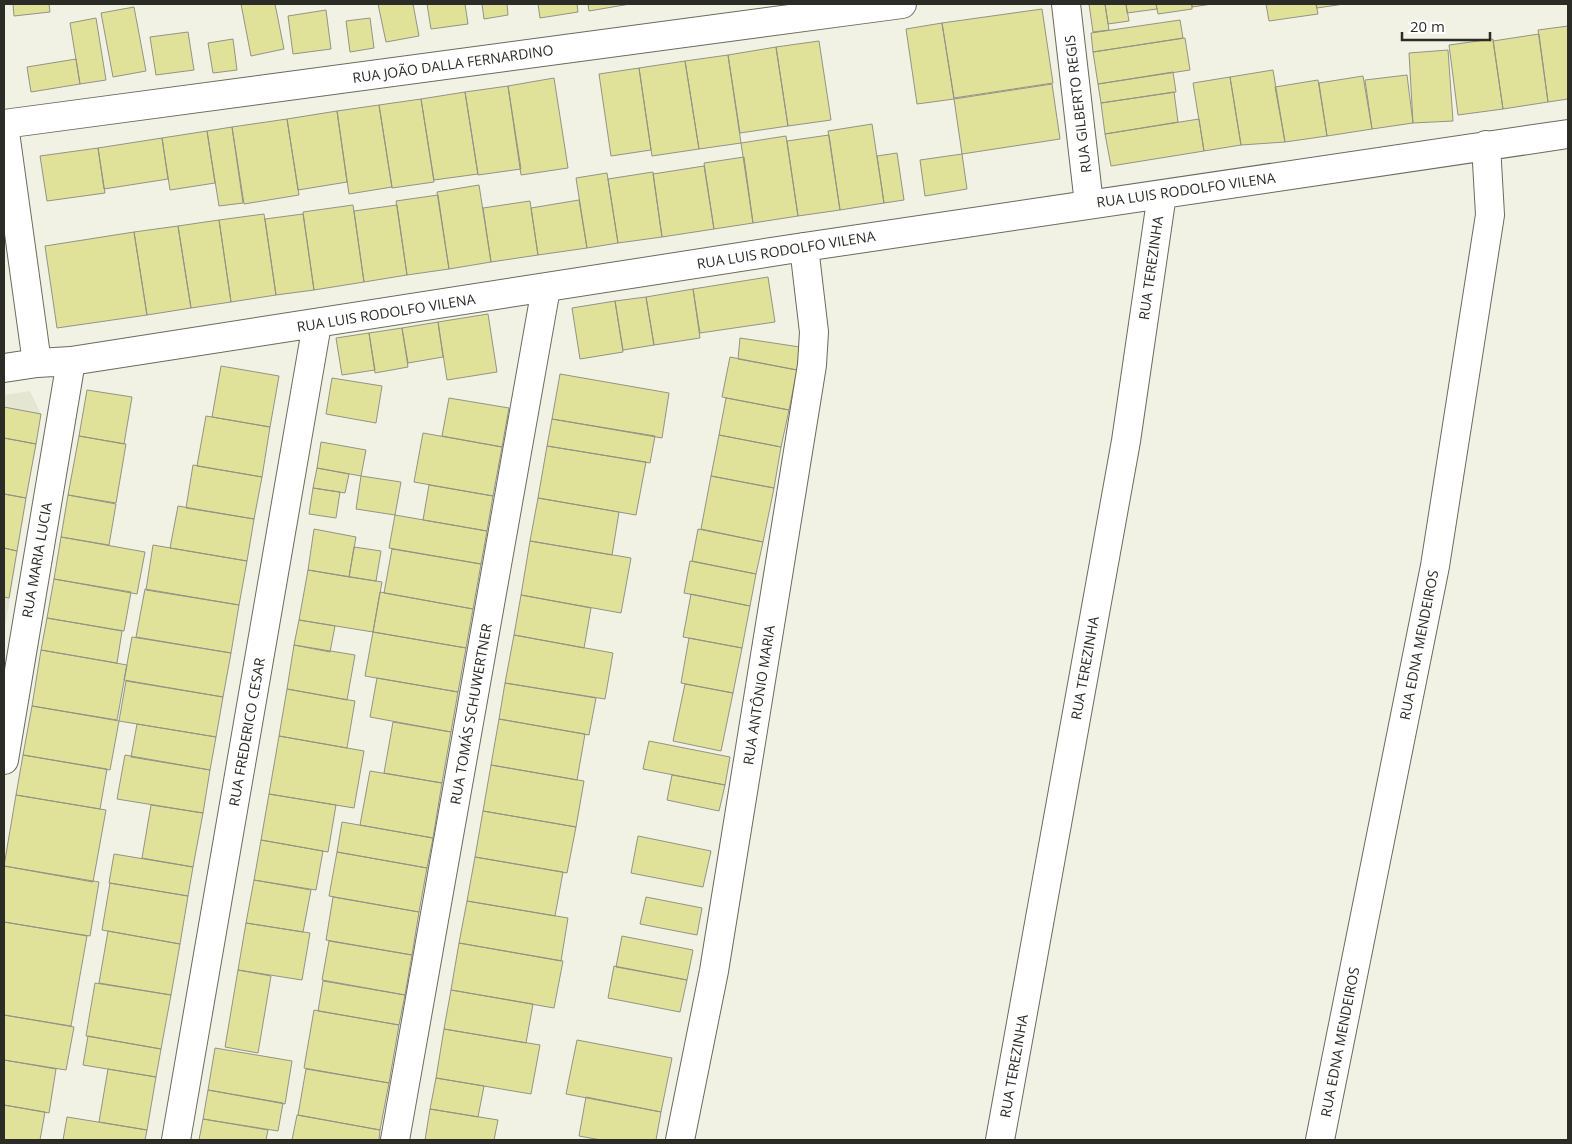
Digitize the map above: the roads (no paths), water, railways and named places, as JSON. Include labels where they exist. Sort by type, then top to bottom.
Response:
[{"type":"street","name":"RUA JOÃO DALLA FERNARDINO","points":[[4,125],[902,4]]},
{"type":"street","name":"RUA GILBERTO REGIS","points":[[1066,4],[1089,204]]},
{"type":"street","points":[[4,125],[38,363]]},
{"type":"street","name":"RUA LUIS RODOLFO VILENA","points":[[4,368],[71,361],[804,247],[1568,134]]},
{"type":"street","name":"RUA EDNA MENDEIROS","points":[[1320,1140],[1435,566],[1490,215],[1486,145]]},
{"type":"street","name":"RUA TEREZINHA","points":[[1000,1140],[1126,441],[1162,194]]},
{"type":"street","name":"RUA ANTÔNIO MARIA","points":[[680,1140],[714,971],[812,365],[814,332],[804,247]]},
{"type":"street","name":"RUA TOMÁS SCHUWERTNER","points":[[395,1140],[546,288]]},
{"type":"street","name":"RUA FREDERICO CESAR","points":[[176,1140],[318,324]]},
{"type":"street","name":"RUA MARIA LUCIA","points":[[4,760],[71,361]]}]
